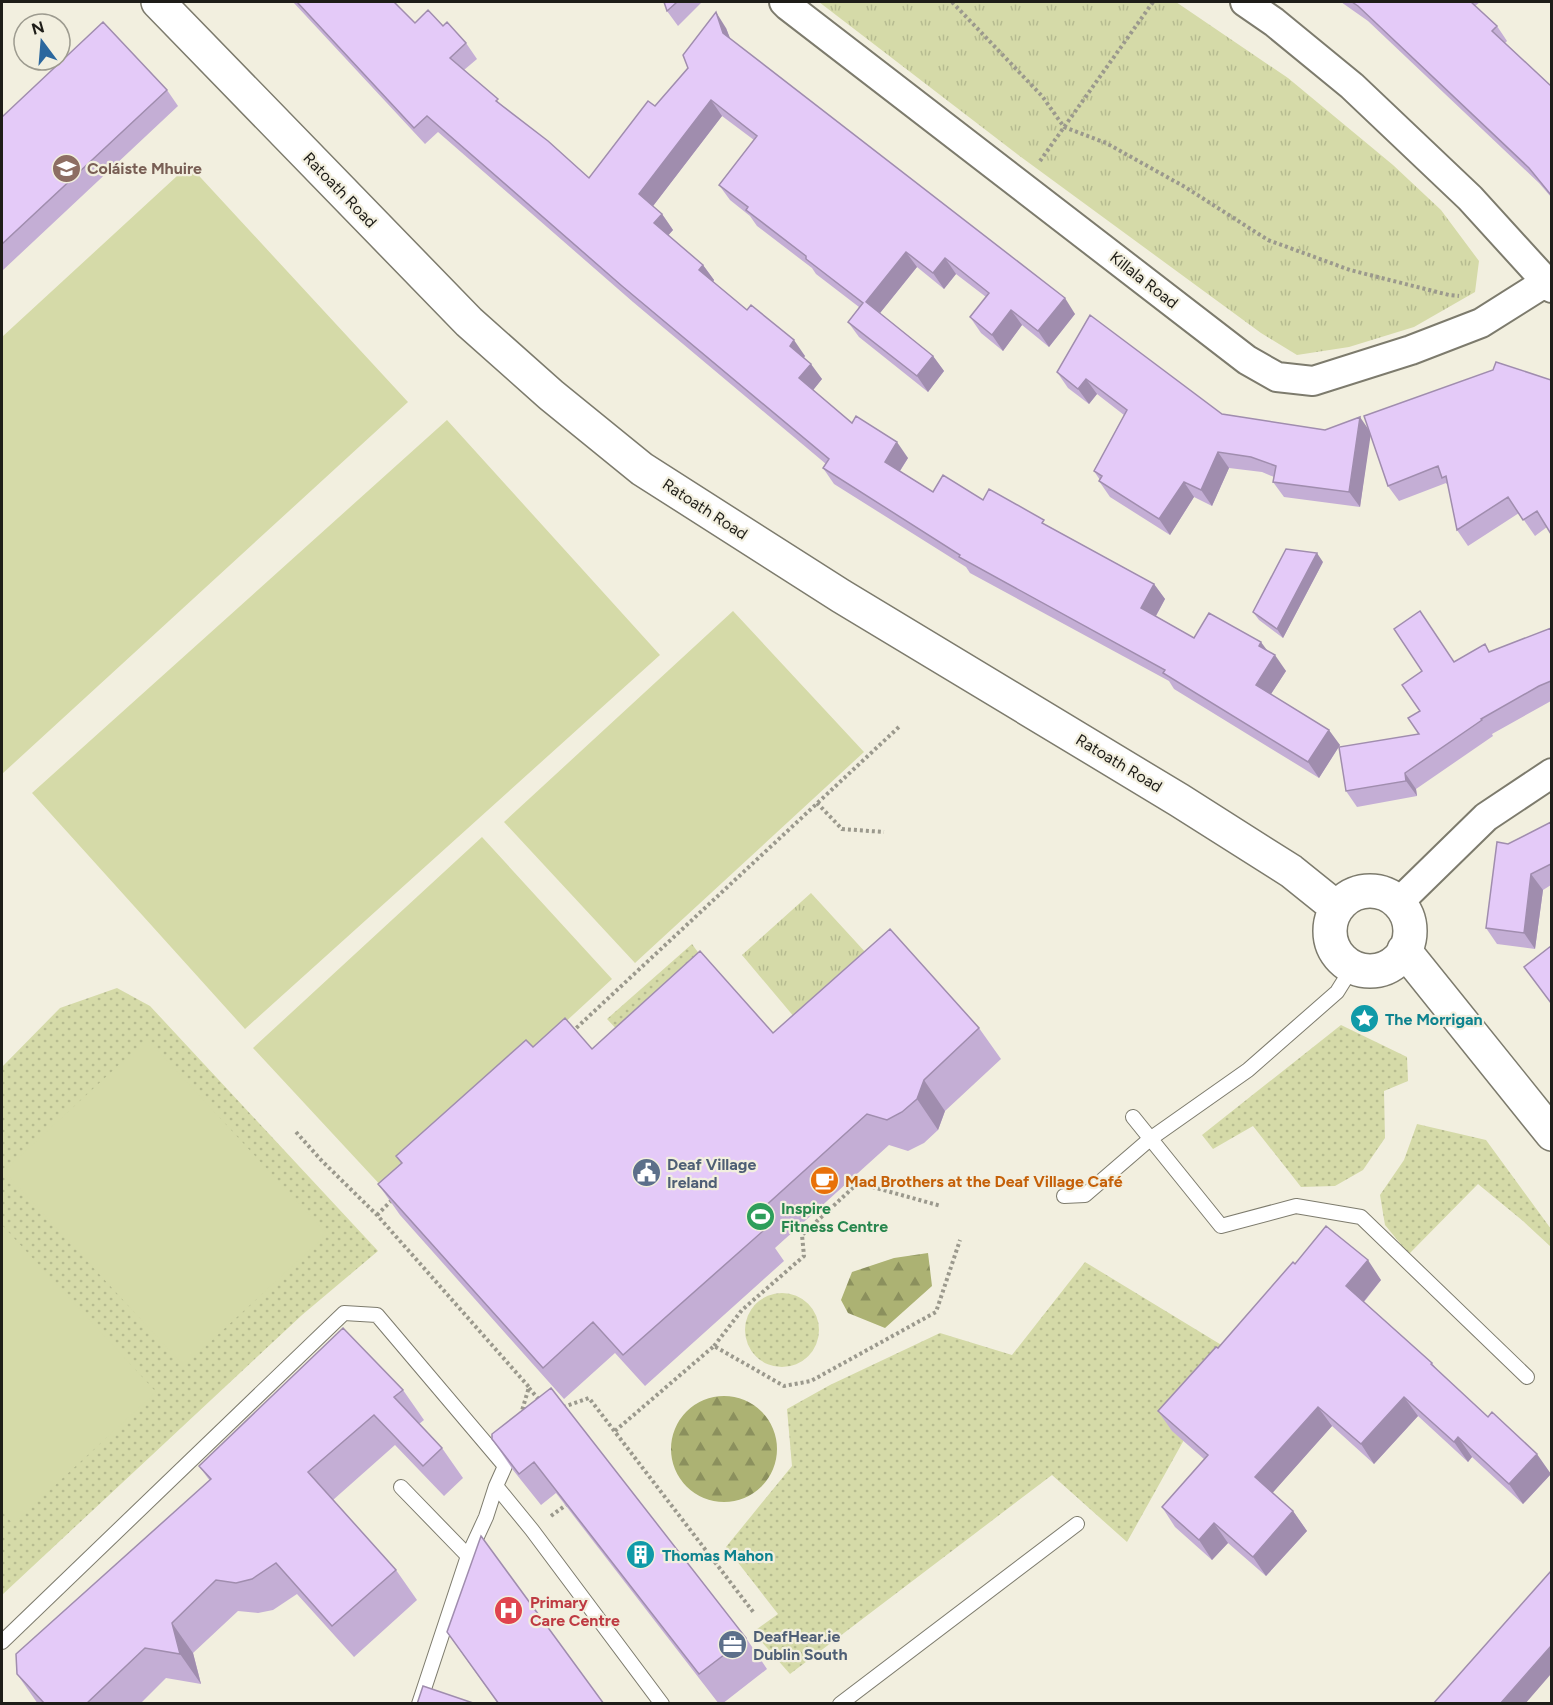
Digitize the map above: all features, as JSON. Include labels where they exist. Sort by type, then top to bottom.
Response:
[{"type":"main road","name":"Ratoath Road","points":[[158,2],[469,322],[642,469],[841,596],[1189,806],[1290,871],[1337,908]]},
{"type":"main road","points":[[1374,891],[1398,903],[1406,915],[1410,929],[1408,943],[1402,955],[1391,965],[1379,970],[1365,971],[1352,968],[1340,959],[1329,934],[1331,920],[1337,908],[1347,898],[1360,892],[1374,891]]},
{"type":"main road","points":[[1404,950],[1551,1134]]},
{"type":"street","name":"Killala Road","points":[[784,2],[1247,360],[1277,377],[1313,381],[1411,350],[1481,322],[1549,285],[1470,198],[1352,86],[1274,22],[1245,2]]},
{"type":"street","points":[[1398,903],[1486,816],[1551,773]]},
{"type":"lane","points":[[1064,1196],[1085,1195],[1150,1139],[1248,1070],[1337,992],[1352,968]]},
{"type":"lane","points":[[1133,1117],[1221,1226],[1296,1206],[1361,1217],[1527,1377]]},
{"type":"lane","points":[[2,1642],[344,1313],[377,1315],[505,1466],[468,1556],[419,1704]]},
{"type":"lane","points":[[496,1486],[532,1530],[662,1704]]},
{"type":"lane","points":[[401,1487],[468,1556]]},
{"type":"lane","points":[[840,1704],[1077,1524]]},
{"type":"path","points":[[952,2],[1042,96],[1065,127],[1107,143],[1185,187],[1268,240],[1350,270],[1460,296]]},
{"type":"path","points":[[1022,186],[1154,2]]},
{"type":"path","points":[[567,1037],[900,726]]},
{"type":"path","points":[[817,802],[842,829],[884,832]]},
{"type":"path","points":[[296,1132],[376,1215],[543,1404]]},
{"type":"path","points":[[615,1431],[714,1346],[742,1310],[804,1256],[802,1234],[858,1183],[941,1206]]},
{"type":"path","points":[[376,1215],[394,1199]]},
{"type":"path","points":[[714,1346],[784,1386],[811,1381],[936,1312],[960,1240]]},
{"type":"path","points":[[505,1466],[529,1387]]},
{"type":"path","points":[[560,1408],[589,1398],[754,1612]]},
{"type":"green space","points":[[819,2],[1176,2],[1288,78],[1393,165],[1441,210],[1479,261],[1475,292],[1414,327],[1349,347],[1297,355],[1261,333],[1021,157]]},
{"type":"green space","points":[[189,165],[408,402],[2,774],[2,337]]},
{"type":"green space","points":[[447,420],[660,655],[245,1029],[32,793]]},
{"type":"green space","points":[[733,611],[864,752],[635,963],[504,822]]},
{"type":"green space","points":[[482,837],[612,979],[384,1189],[253,1048]]},
{"type":"green space","points":[[811,893],[867,954],[795,1018],[742,955]]},
{"type":"green space","points":[[692,944],[705,962],[623,1036],[607,1019]]},
{"type":"green space","points":[[117,988],[150,1006],[378,1251],[302,1315],[2,1595],[2,1067],[60,1008]]},
{"type":"green space","points":[[1341,1025],[1407,1057],[1408,1081],[1384,1091],[1385,1138],[1363,1170],[1335,1186],[1301,1187],[1253,1126],[1213,1149],[1202,1135]]},
{"type":"green space","points":[[147,1039],[327,1234],[184,1366],[4,1171]]},
{"type":"green space","points":[[1417,1124],[1486,1140],[1551,1229],[1551,1247],[1478,1184],[1409,1254],[1385,1225],[1380,1195],[1404,1160]]},
{"type":"green space","points":[[2,1225],[156,1392],[13,1524],[2,1511]]},
{"type":"green space","points":[[928,1253],[932,1286],[885,1328],[848,1313],[841,1300],[852,1272],[894,1258]]},
{"type":"green space","points":[[1085,1262],[1233,1352],[1127,1542],[1052,1475],[790,1674],[753,1632],[778,1614],[726,1547],[792,1466],[787,1409],[830,1385],[940,1333],[1012,1355]]},
{"type":"green space","points":[[782,1293],[796,1296],[808,1304],[816,1316],[819,1330],[816,1344],[808,1356],[796,1364],[782,1367],[768,1364],[756,1356],[748,1344],[745,1330],[748,1316],[756,1304],[768,1296]]},
{"type":"green space","points":[[724,1396],[744,1400],[761,1412],[773,1429],[777,1449],[773,1469],[761,1486],[744,1498],[724,1502],[704,1498],[687,1486],[675,1469],[671,1449],[675,1429],[687,1412],[704,1400]]},
{"type":"building","points":[[297,2],[394,2],[415,23],[428,10],[443,26],[447,22],[466,43],[450,58],[498,99],[496,101],[548,141],[589,178],[648,101],[655,106],[688,68],[683,55],[716,12],[723,33],[1065,298],[1038,331],[1011,310],[992,335],[970,317],[989,293],[945,258],[933,273],[906,252],[866,302],[933,356],[917,376],[848,322],[863,303],[746,210],[748,207],[719,185],[757,136],[711,100],[639,194],[662,214],[654,223],[703,265],[699,270],[747,310],[751,305],[794,340],[790,346],[811,364],[799,378],[852,423],[856,416],[897,442],[885,462],[933,492],[943,475],[983,500],[989,489],[1044,520],[1042,523],[1154,584],[1141,608],[1194,638],[1209,613],[1261,642],[1259,646],[1275,655],[1256,685],[1329,730],[1308,762],[1163,673],[1165,670],[959,557],[960,555],[823,468],[829,459],[622,286],[427,116],[414,128]]},
{"type":"building","points":[[664,2],[677,2],[667,11]]},
{"type":"building","points":[[1352,2],[1471,2],[1497,26],[1492,31],[1551,86],[1551,195],[1529,168]]},
{"type":"building","points":[[103,22],[167,90],[2,244],[2,117],[50,72],[72,72],[72,51]]},
{"type":"building","points":[[1090,315],[1222,414],[1325,430],[1360,417],[1349,492],[1273,482],[1276,466],[1251,457],[1218,452],[1201,490],[1184,482],[1159,519],[1099,481],[1102,476],[1094,471],[1127,410],[1086,379],[1078,389],[1057,372]]},
{"type":"building","points":[[1496,362],[1551,380],[1551,534],[1537,511],[1523,520],[1508,497],[1457,530],[1446,476],[1442,478],[1438,466],[1388,486],[1364,416],[1493,370]]},
{"type":"building","points":[[1286,549],[1317,553],[1277,629],[1253,612]]},
{"type":"building","points":[[1420,611],[1454,662],[1485,644],[1489,652],[1551,628],[1551,681],[1481,719],[1405,773],[1406,781],[1346,791],[1339,747],[1419,734],[1408,718],[1420,711],[1402,685],[1422,671],[1394,629]]},
{"type":"building","points":[[1551,822],[1551,864],[1531,874],[1524,933],[1486,928],[1497,842],[1508,844]]},
{"type":"building","name":"Deaf Village Ireland","points":[[890,929],[979,1028],[924,1080],[917,1099],[902,1112],[887,1120],[867,1114],[752,1218],[763,1231],[623,1355],[593,1322],[543,1368],[378,1184],[402,1163],[396,1156],[526,1040],[533,1047],[565,1018],[592,1049],[700,951],[773,1033]]},
{"type":"building","points":[[1551,946],[1551,1003],[1524,967]]},
{"type":"building","points":[[1326,1226],[1368,1260],[1346,1286],[1488,1417],[1492,1412],[1537,1454],[1509,1484],[1458,1437],[1454,1442],[1404,1397],[1361,1444],[1318,1407],[1255,1477],[1293,1511],[1253,1557],[1214,1523],[1199,1540],[1162,1507],[1208,1455],[1158,1411],[1216,1347],[1218,1348],[1293,1262],[1295,1264]]},
{"type":"building","points":[[343,1328],[403,1390],[394,1397],[442,1448],[423,1466],[374,1415],[308,1472],[396,1570],[332,1626],[276,1563],[252,1579],[236,1583],[216,1580],[172,1623],[180,1654],[145,1648],[86,1704],[45,1704],[17,1674],[16,1654],[211,1479],[199,1466]]},
{"type":"building","name":"Thomas Mahon","points":[[551,1388],[746,1638],[699,1674],[534,1462],[519,1474],[492,1439],[492,1434]]},
{"type":"building","name":"Primary Care Centre","points":[[481,1536],[604,1704],[499,1704],[447,1632]]},
{"type":"building","points":[[1551,1571],[1551,1646],[1500,1704],[1433,1704]]},
{"type":"building","points":[[423,1686],[476,1704],[417,1704]]},
{"type":"place","name":"Coláiste Mhuire","points":[[66,168]]},
{"type":"place","name":"The Morrigan","points":[[1364,1019]]},
{"type":"place","name":"Deaf Village Ireland","points":[[646,1173]]},
{"type":"place","name":"Mad Brothers at the Deaf Village Café","points":[[824,1181]]},
{"type":"place","name":"Inspire Fitness Centre","points":[[760,1217]]},
{"type":"place","name":"Thomas Mahon","points":[[641,1555]]},
{"type":"place","name":"Primary Care Centre","points":[[509,1611]]},
{"type":"place","name":"DeafHear.ie Dublin South","points":[[732,1645]]}]
